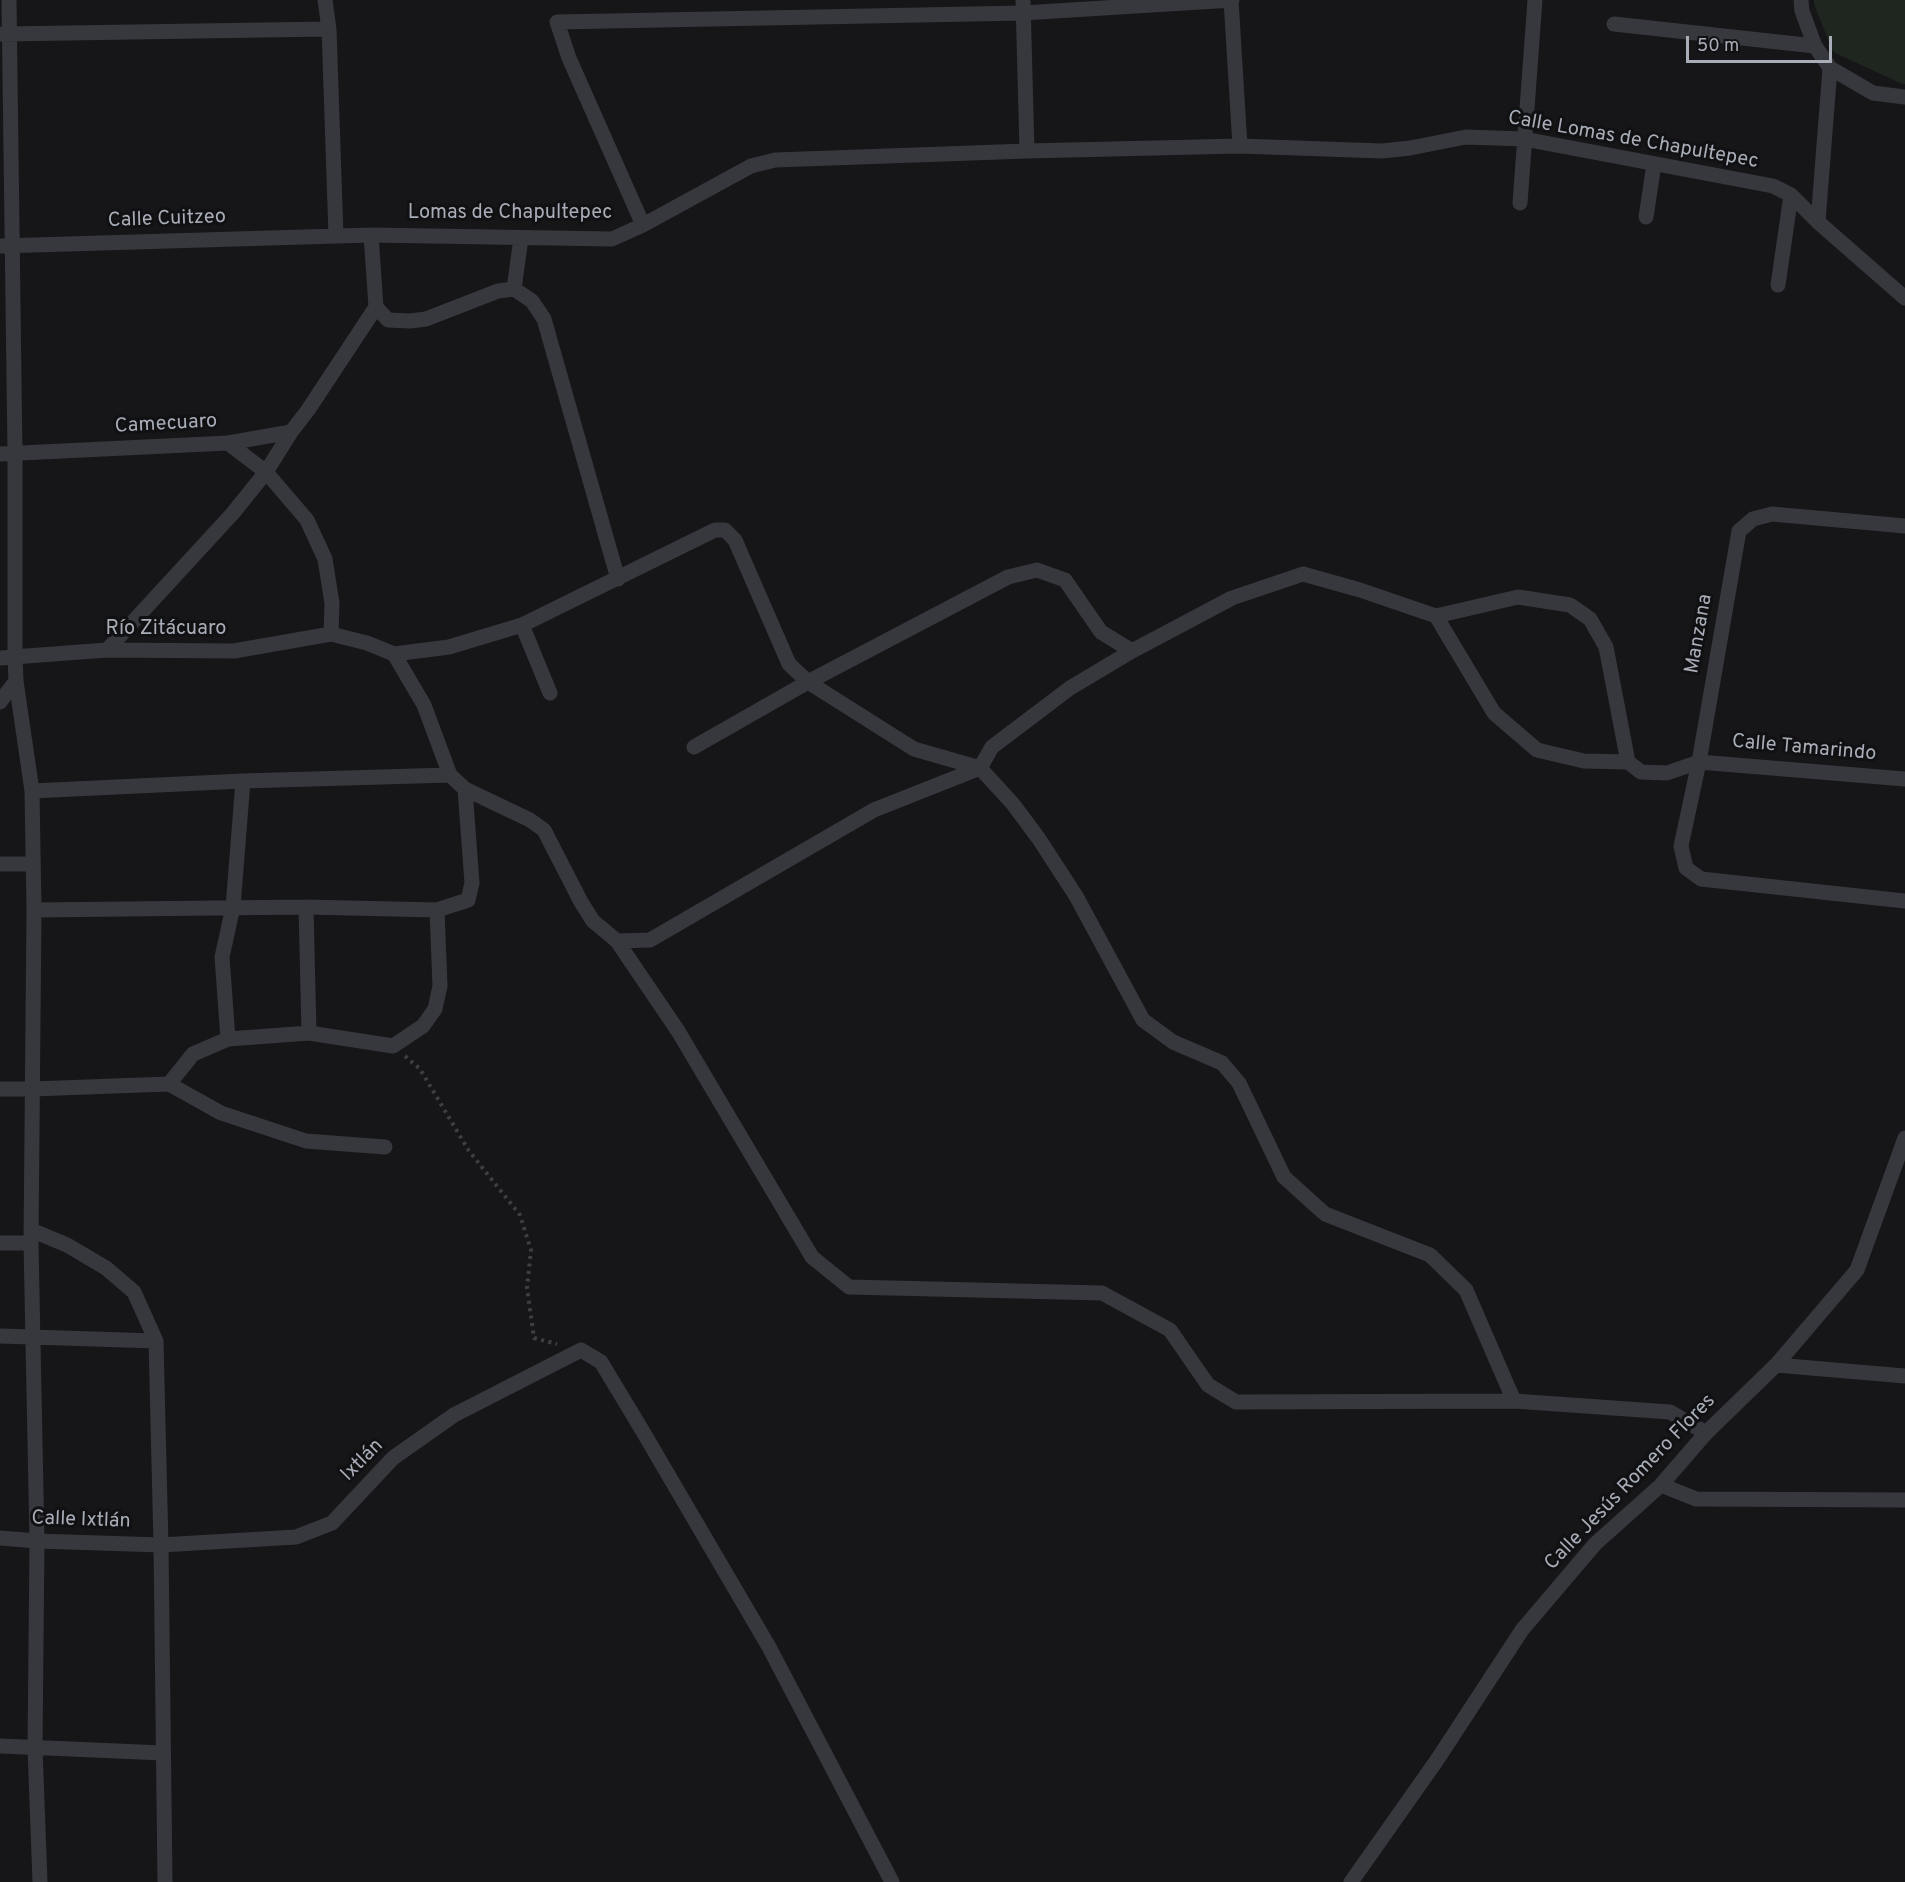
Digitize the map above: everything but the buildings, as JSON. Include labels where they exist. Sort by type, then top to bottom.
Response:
[{"type":"street","points":[[9,0],[5,34],[7,657],[16,681],[32,791],[34,910],[31,1237],[37,1541],[35,1748],[40,1882]]},
{"type":"street","points":[[325,0],[329,29],[336,236]]},
{"type":"street","points":[[643,225],[569,58],[557,22],[1232,0],[1239,146]]},
{"type":"street","points":[[1521,203],[1535,0]]},
{"type":"street","points":[[1801,0],[1802,11],[1815,46],[1830,68],[1873,93],[1905,97]]},
{"type":"street","points":[[1023,7],[1027,151]]},
{"type":"street","points":[[1614,24],[1815,46]]},
{"type":"street","points":[[5,34],[329,29]]},
{"type":"street","points":[[1818,222],[1830,68]]},
{"type":"street","name":"Calle Lomas de Chapultepec","points":[[1027,151],[1239,146],[1382,151],[1466,137],[1524,139],[1773,186],[1791,195],[1818,222],[1905,298]]},
{"type":"street","name":"Lomas de Chapultepec","points":[[336,236],[612,239],[643,225],[751,166],[775,160],[1027,151]]},
{"type":"street","points":[[1646,217],[1654,164]]},
{"type":"street","points":[[1778,285],[1791,195]]},
{"type":"street","points":[[370,235],[376,307],[388,320],[426,319],[498,291],[514,289],[532,301],[544,319],[618,579]]},
{"type":"street","name":"Calle Cuitzeo","points":[[6,246],[336,236]]},
{"type":"street","points":[[514,289],[521,238]]},
{"type":"street","points":[[107,650],[233,513],[266,472],[376,307]]},
{"type":"street","points":[[228,443],[291,432]]},
{"type":"street","name":"Camecuaro","points":[[8,454],[228,443],[266,472],[307,520],[325,560],[332,603],[331,634]]},
{"type":"street","name":"Manzana","points":[[1905,526],[1772,514],[1753,519],[1739,531],[1699,762],[1681,846],[1686,868],[1701,879],[1905,901]]},
{"type":"street","points":[[331,634],[367,643],[394,654],[449,647],[522,625],[715,530],[725,530],[735,540],[789,664],[808,682],[914,749],[980,768],[1013,804],[1076,896],[1143,1020],[1173,1042],[1222,1063],[1239,1083],[1284,1177],[1325,1214],[1430,1255],[1466,1290],[1514,1401]]},
{"type":"street","points":[[694,747],[808,682],[1008,577],[1037,570],[1065,580],[1101,632],[1132,651]]},
{"type":"street","points":[[617,941],[650,940],[874,810],[980,768],[992,747],[1070,688],[1132,651],[1232,598],[1303,574],[1360,590],[1436,616],[1518,597],[1570,605],[1590,619],[1606,647],[1628,762]]},
{"type":"street","points":[[1436,616],[1494,713],[1537,750],[1584,760],[1628,762],[1641,772],[1667,773],[1699,762]]},
{"type":"street","points":[[522,625],[550,693]]},
{"type":"street","name":"Río Zitácuaro","points":[[7,657],[107,650],[234,651],[331,634]]},
{"type":"street","points":[[394,654],[424,705],[450,775],[465,789],[530,820],[544,830],[580,902],[593,921],[617,941],[678,1031],[812,1257],[849,1287],[1102,1293],[1170,1330],[1208,1385],[1236,1402],[1514,1401],[1670,1412],[1706,1433]]},
{"type":"street","points":[[0,702],[16,681]]},
{"type":"street","name":"Calle Tamarindo","points":[[1699,762],[1905,779]]},
{"type":"street","points":[[32,791],[243,781],[450,775]]},
{"type":"street","points":[[228,1038],[222,957],[233,907],[243,781]]},
{"type":"street","points":[[34,910],[306,907],[437,910],[468,900],[472,883],[465,789]]},
{"type":"street","points":[[0,864],[33,864]]},
{"type":"street","points":[[306,907],[309,1034]]},
{"type":"street","points":[[169,1084],[193,1054],[228,1038],[309,1034],[393,1046],[423,1026],[435,1008],[440,986],[437,910]]},
{"type":"street","points":[[0,1089],[169,1084],[221,1113],[306,1141],[385,1148]]},
{"type":"street","name":"Calle Jesús Romero Flores","points":[[1351,1882],[1437,1760],[1522,1630],[1595,1544],[1661,1485],[1706,1433],[1776,1365],[1857,1270],[1905,1138]]},
{"type":"street","points":[[0,1243],[31,1237],[67,1245],[106,1268],[134,1292],[156,1341],[165,1882]]},
{"type":"street","points":[[0,1336],[156,1341]]},
{"type":"street","points":[[581,1350],[601,1362],[673,1482],[769,1647],[892,1882]]},
{"type":"street","name":"Ixtlán","points":[[161,1545],[296,1537],[332,1523],[393,1458],[454,1415],[581,1350]]},
{"type":"street","points":[[1776,1365],[1905,1376]]},
{"type":"street","points":[[1661,1485],[1696,1499],[1905,1500]]},
{"type":"street","name":"Calle Ixtlán","points":[[0,1538],[161,1545]]},
{"type":"street","points":[[0,1746],[163,1753]]},
{"type":"path","points":[[393,1046],[420,1068],[469,1151],[520,1215],[531,1250],[527,1288],[534,1338],[581,1350]]},
{"type":"shaded area","points":[[1814,0],[1905,0],[1905,84],[1833,52]]}]
